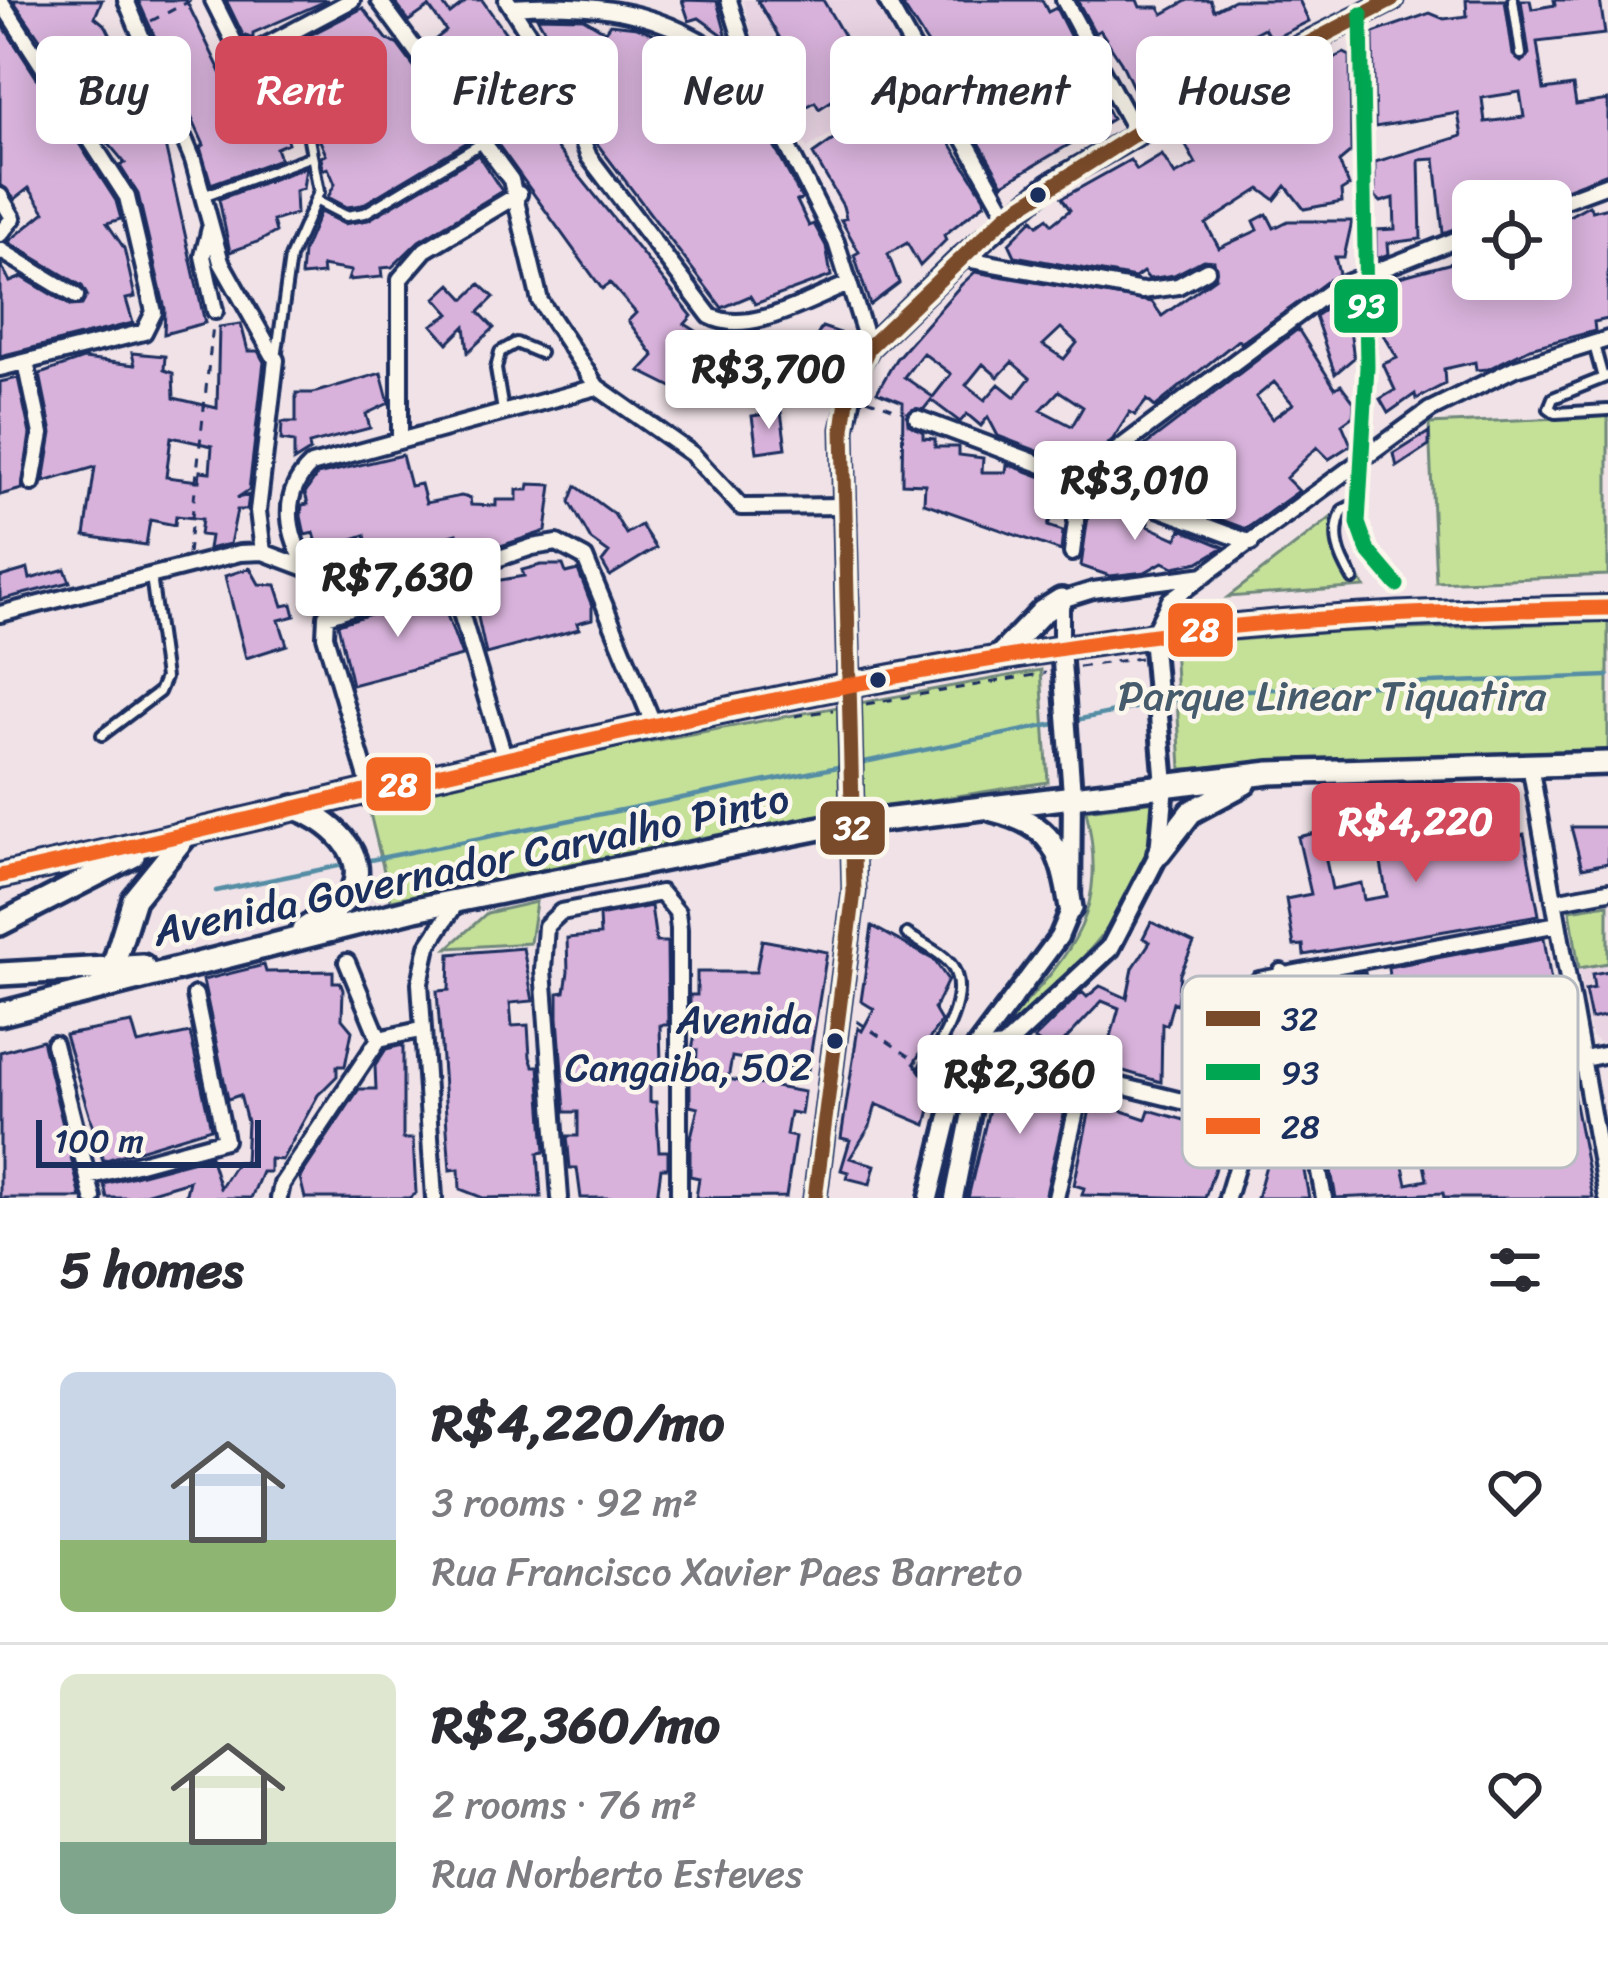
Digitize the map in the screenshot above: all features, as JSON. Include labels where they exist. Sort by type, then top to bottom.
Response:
[{"type":"main road","points":[[1319,36],[1388,1]]},
{"type":"main road","points":[[815,1198],[854,892],[845,514],[848,393],[869,347],[1006,215],[1136,133]]},
{"type":"main road","points":[[997,659],[1042,612],[1061,601]]},
{"type":"main road","name":"Avenida Governador Carvalho Pinto","points":[[0,876],[504,756],[997,659],[1063,668],[1153,645],[1430,612],[1608,608]]},
{"type":"main road","name":"Avenida Governador Carvalho Pinto","points":[[0,1014],[108,977],[182,968],[459,899],[826,827],[980,807],[1071,785],[1270,773],[1608,764]]},
{"type":"main road","points":[[1159,853],[1203,802],[1270,773]]},
{"type":"main road","points":[[288,940],[348,899],[354,885],[352,859],[341,834],[327,821],[295,807]]},
{"type":"main road","points":[[980,807],[1024,818],[1056,847],[1071,908]]},
{"type":"main road","points":[[0,974],[108,977],[134,898],[186,835]]},
{"type":"main road","points":[[0,924],[161,841]]},
{"type":"street","points":[[0,0],[128,197],[154,312],[144,332],[0,368]]},
{"type":"street","points":[[126,0],[203,196],[210,229],[246,314],[275,360],[258,511],[263,552]]},
{"type":"street","points":[[213,0],[235,44],[254,52],[352,0]]},
{"type":"street","points":[[379,0],[411,43]]},
{"type":"street","points":[[728,0],[740,36]]},
{"type":"street","points":[[886,0],[1006,215]]},
{"type":"street","points":[[1064,0],[1136,133]]},
{"type":"street","points":[[510,3],[577,1],[661,16],[696,36]]},
{"type":"street","points":[[510,3],[532,36]]},
{"type":"street","points":[[1361,14],[1364,457],[1358,502],[1368,551],[1397,585]]},
{"type":"street","points":[[487,144],[519,194],[540,301],[597,387],[692,454],[734,503],[845,514]]},
{"type":"street","points":[[583,144],[710,316],[737,324],[849,284]]},
{"type":"street","points":[[788,144],[818,200],[869,347]]},
{"type":"street","points":[[1572,197],[1608,184]]},
{"type":"street","points":[[400,437],[400,279],[425,250],[519,194]]},
{"type":"street","points":[[0,196],[13,218],[0,234]]},
{"type":"street","points":[[210,229],[202,256],[215,311]]},
{"type":"street","points":[[1072,553],[1085,479],[1294,313],[1362,274],[1452,241]]},
{"type":"street","points":[[0,250],[76,296]]},
{"type":"street","points":[[961,258],[1142,291],[1178,286],[1207,270]]},
{"type":"street","points":[[954,1198],[972,1108],[1004,1047],[1110,948],[1159,853],[1164,779],[1153,645],[1163,606],[1430,410],[1515,368],[1600,341]]},
{"type":"street","points":[[26,362],[40,434],[32,483]]},
{"type":"street","points":[[310,572],[290,525],[295,480],[310,466],[400,437],[597,387]]},
{"type":"street","points":[[917,418],[1251,543]]},
{"type":"street","points":[[370,788],[324,625],[336,608],[532,547],[557,543],[572,548],[597,579],[653,724]]},
{"type":"street","points":[[0,614],[187,564],[263,552],[383,595]]},
{"type":"street","points":[[449,573],[504,756]]},
{"type":"street","points":[[929,1198],[954,1087],[970,1052],[1059,938],[1071,908],[1071,785],[1061,601],[1093,590],[1210,574]]},
{"type":"street","points":[[1530,765],[1567,976]]},
{"type":"street","points":[[1554,901],[1608,891]]},
{"type":"street","points":[[560,1198],[543,970],[546,926],[561,912],[644,893],[661,893],[677,912],[679,1198]]},
{"type":"street","points":[[434,1198],[420,983],[428,946],[459,899]]},
{"type":"street","points":[[1270,976],[1558,924]]},
{"type":"street","points":[[347,962],[379,1039]]},
{"type":"street","points":[[1282,972],[1283,976]]},
{"type":"street","points":[[88,1177],[216,1145],[227,1129],[195,995]]},
{"type":"street","points":[[279,1198],[282,1184],[379,1039],[420,1030]]},
{"type":"street","points":[[1578,1036],[1606,1198]]},
{"type":"street","points":[[54,1044],[93,1198]]},
{"type":"street","points":[[970,1052],[1004,1047],[1084,1077],[1182,1101]]},
{"type":"street","points":[[1578,1060],[1608,1054]]},
{"type":"street","points":[[1056,1198],[1084,1077]]},
{"type":"street","points":[[1227,1198],[1236,1168]]},
{"type":"street","points":[[1319,1168],[1324,1198]]},
{"type":"lane","points":[[1513,0],[1521,54]]},
{"type":"lane","points":[[275,360],[290,258],[319,183],[310,144]]},
{"type":"lane","points":[[316,200],[346,216],[365,213],[480,144]]},
{"type":"lane","points":[[203,196],[312,156]]},
{"type":"lane","points":[[1600,341],[1605,377],[1553,398],[1549,408],[1556,413],[1608,410]]},
{"type":"lane","points":[[503,411],[496,368],[500,352],[516,343],[540,353]]},
{"type":"lane","points":[[1353,579],[1340,554],[1336,529],[1343,510],[1358,502]]},
{"type":"lane","points":[[102,735],[159,692],[165,678],[151,574]]},
{"type":"lane","points":[[907,934],[954,969],[946,1036],[926,1066]]},
{"type":"lane","points":[[946,1036],[970,1052]]},
{"type":"path","points":[[137,28],[192,0]]},
{"type":"path","points":[[187,564],[215,311]]},
{"type":"path","points":[[848,393],[917,418]]},
{"type":"path","points":[[865,704],[1143,658],[1153,645]]},
{"type":"path","points":[[795,716],[842,708]]},
{"type":"path","points":[[838,1009],[926,1066]]},
{"type":"shaded area","points":[[743,0],[877,0],[897,36],[830,36],[830,135],[807,148],[806,36],[752,36]]},
{"type":"shaded area","points":[[1608,899],[1608,1041],[1600,1043],[1591,1036],[1568,911]]},
{"type":"green space","points":[[1608,416],[1608,575],[1436,582],[1429,424]]},
{"type":"green space","points":[[1337,513],[1346,559],[1365,587],[1228,597]]},
{"type":"green space","name":"Parque Linear Tiquatira","points":[[1608,621],[1608,750],[1181,769],[1174,645],[1334,632]]},
{"type":"green space","name":"Parque Linear Tiquatira","points":[[1041,670],[1048,782],[783,823],[391,900],[368,805],[614,748]]},
{"type":"green space","points":[[1157,801],[1145,858],[1125,903],[1096,943],[1009,1033],[1008,1022],[1052,973],[1081,927],[1093,876],[1086,810]]},
{"type":"green space","points":[[536,902],[530,943],[448,948],[487,913]]},
{"type":"green space","points":[[1608,904],[1608,963],[1579,968],[1570,910]]},
{"type":"building","points":[[13,0],[102,0],[95,17],[111,36],[38,36]]},
{"type":"building","points":[[138,0],[186,0],[215,60],[215,144],[286,144],[276,148],[280,159],[211,184],[200,147],[204,145],[191,116],[191,36],[154,36]]},
{"type":"building","points":[[226,0],[328,0],[253,36],[243,35]]},
{"type":"building","points":[[393,0],[440,0],[450,14],[468,0],[482,0],[508,36],[440,36],[446,31],[429,7],[409,21]]},
{"type":"building","points":[[682,0],[717,1],[726,36],[699,18],[689,21]]},
{"type":"building","points":[[757,0],[823,0],[844,36],[830,36],[830,102],[819,109],[815,102],[806,107],[806,36],[778,36]]},
{"type":"building","points":[[915,0],[1042,0],[1048,12],[1056,8],[1070,36],[922,36],[903,6]]},
{"type":"building","points":[[1077,0],[1137,0],[1140,7],[1159,7],[1163,14],[1188,0],[1210,0],[1214,10],[1234,0],[1299,0],[1309,21],[1279,36],[1269,36],[1264,28],[1249,36],[1136,36],[1136,93],[1112,48],[1112,36],[1104,36],[1100,30],[1095,33]]},
{"type":"building","points":[[1466,0],[1505,0],[1513,55],[1521,62],[1529,54],[1521,0],[1530,0],[1532,9],[1555,5],[1554,0],[1600,0],[1605,34],[1537,42],[1544,90],[1573,86],[1576,105],[1608,100],[1608,173],[1572,187],[1572,180],[1452,180],[1452,230],[1443,233],[1435,159],[1419,160],[1421,239],[1388,243],[1389,254],[1376,259],[1376,230],[1395,229],[1394,198],[1381,202],[1375,196],[1375,162],[1462,136],[1458,113],[1375,127],[1373,33],[1430,13],[1444,19],[1467,16]],"holes":[[[1520,92],[1524,117],[1485,122],[1482,98]]]},
{"type":"building","points":[[363,8],[385,36],[308,36]]},
{"type":"building","points":[[537,17],[583,18],[605,31],[610,24],[659,36],[642,36],[642,144],[773,144],[802,199],[797,201],[809,226],[814,224],[826,246],[831,276],[755,304],[750,296],[722,308],[597,144],[618,144],[618,36],[548,36]]},
{"type":"building","points":[[0,21],[36,77],[36,144],[79,144],[116,201],[121,219],[107,223],[124,248],[135,297],[126,299],[133,323],[0,356],[0,263],[10,282],[22,277],[71,306],[82,305],[87,295],[82,286],[8,242],[45,212],[29,188],[15,199],[0,185]]},
{"type":"building","points":[[387,39],[411,63],[411,144],[464,144],[362,205],[347,207],[328,197],[335,184],[328,168],[323,170],[321,157],[326,155],[321,144],[387,144]]},
{"type":"building","points":[[1344,53],[1350,56],[1351,152],[1339,162],[1349,186],[1341,191],[1342,202],[1304,209],[1286,186],[1275,200],[1260,189],[1206,224],[1219,248],[1258,230],[1254,221],[1267,214],[1274,228],[1288,221],[1352,221],[1344,257],[1335,257],[1339,274],[1241,343],[1238,340],[1155,407],[1147,400],[1135,415],[1130,412],[1113,439],[1082,468],[998,436],[988,417],[981,426],[967,414],[960,422],[931,400],[924,409],[907,413],[908,424],[923,432],[923,438],[935,439],[935,447],[959,447],[959,455],[983,458],[982,472],[1006,472],[1007,464],[1069,487],[1067,507],[1055,503],[1048,526],[1063,531],[1061,551],[924,503],[925,484],[902,483],[903,402],[877,392],[896,359],[975,272],[1152,302],[1162,316],[1216,277],[1214,261],[1203,260],[1174,275],[1149,279],[1143,272],[1135,278],[1015,256],[1009,243],[1033,219],[1038,225],[1047,218],[1052,224],[1070,210],[1062,198],[1130,160],[1137,170],[1162,155],[1175,175],[1196,164],[1185,144],[1333,144],[1333,58]],"holes":[[[1061,328],[1077,343],[1064,359],[1043,345]],[[923,353],[951,374],[933,397],[904,377]],[[1012,362],[1030,378],[1015,397],[999,384],[985,400],[966,385],[983,364],[998,377]],[[1059,391],[1083,407],[1072,426],[1041,410]]]},
{"type":"building","points":[[830,142],[951,144],[985,203],[944,235],[946,240],[920,266],[907,243],[888,254],[899,283],[870,305],[854,255],[859,252],[841,220],[846,218],[843,206],[813,154]]},
{"type":"building","points":[[109,144],[165,144],[205,323],[164,334],[165,309],[138,194],[120,166],[125,163]]},
{"type":"building","points":[[498,144],[554,144],[692,316],[685,324],[723,348],[724,342],[744,336],[743,347],[758,347],[756,380],[738,379],[735,395],[720,396],[683,384],[680,391],[640,371],[654,356],[628,321],[636,313],[610,283],[602,289]]},
{"type":"building","points":[[980,144],[1070,144],[1003,184]]},
{"type":"building","points":[[478,155],[502,191],[419,241],[392,267],[381,268],[382,277],[348,280],[351,271],[322,266],[323,274],[301,276],[303,252],[320,212],[344,224],[368,220]]},
{"type":"building","points":[[306,167],[303,189],[295,191],[296,214],[273,221],[276,232],[230,252],[219,199]]},
{"type":"building","points":[[1589,205],[1592,211],[1608,207],[1608,319],[1594,322],[1595,331],[1530,348],[1488,369],[1476,370],[1475,362],[1444,369],[1445,384],[1416,399],[1415,394],[1388,413],[1380,399],[1395,390],[1383,364],[1397,358],[1378,324],[1377,283],[1452,263],[1452,300],[1572,300],[1572,214]]},
{"type":"building","points":[[451,284],[465,299],[480,284],[494,297],[479,312],[494,328],[468,352],[465,326],[448,343],[432,325],[450,314],[436,298]]},
{"type":"building","points":[[1345,296],[1354,358],[1335,374],[1315,316]]},
{"type":"building","points":[[241,324],[248,351],[258,351],[264,362],[249,490],[237,498],[249,495],[247,510],[237,510],[230,544],[208,549],[210,536],[200,535],[202,519],[176,516],[175,525],[150,520],[146,545],[85,536],[95,467],[44,482],[52,433],[40,374],[83,359],[135,365],[132,353],[165,356],[164,370],[173,373],[174,398],[217,408],[219,327]],"holes":[[[171,437],[212,446],[210,472],[200,471],[199,481],[166,477]]]},
{"type":"building","points":[[822,327],[840,333],[819,389],[801,382],[804,373],[797,371]]},
{"type":"building","points":[[1298,329],[1335,388],[1341,385],[1354,402],[1353,416],[1342,424],[1351,445],[1329,459],[1317,447],[1286,478],[1299,491],[1246,529],[1130,486],[1136,474],[1124,466]],"holes":[[[1274,382],[1293,404],[1272,419],[1256,397]]]},
{"type":"building","points":[[381,373],[389,403],[366,414],[370,428],[309,444],[310,451],[294,461],[294,442],[281,440],[282,422],[296,422],[296,393],[313,393]]},
{"type":"building","points":[[18,378],[30,434],[22,489],[0,495],[0,382]]},
{"type":"building","points":[[781,412],[786,448],[757,452],[752,416]]},
{"type":"building","points":[[1429,432],[1429,446],[1397,467],[1394,454]]},
{"type":"building","points":[[402,455],[410,486],[421,484],[426,503],[461,496],[470,498],[471,505],[496,506],[496,500],[517,500],[517,490],[528,490],[529,484],[552,485],[546,531],[461,559],[457,534],[433,541],[434,546],[400,557],[404,568],[375,582],[365,535],[319,550],[314,533],[305,535],[301,516],[302,505],[308,504],[305,493],[317,475]]},
{"type":"building","points":[[576,486],[614,514],[626,534],[641,525],[656,548],[610,576],[602,562],[609,553],[591,540],[570,502]]},
{"type":"building","points":[[1091,495],[1148,517],[1148,526],[1177,539],[1181,529],[1224,547],[1199,562],[1174,567],[1163,562],[1145,572],[1110,576],[1081,566]]},
{"type":"building","points":[[563,565],[566,573],[578,570],[592,619],[577,623],[579,629],[486,654],[471,585],[524,576],[522,570]]},
{"type":"building","points":[[250,568],[259,584],[276,585],[283,606],[292,604],[295,616],[279,620],[287,645],[246,658],[225,576]]},
{"type":"building","points":[[28,569],[30,579],[65,569],[70,582],[0,600],[0,577]]},
{"type":"building","points":[[439,593],[462,656],[352,685],[338,624]]},
{"type":"building","points":[[1436,806],[1441,828],[1490,819],[1492,829],[1501,827],[1503,838],[1524,834],[1539,915],[1304,955],[1303,945],[1294,946],[1286,899],[1311,894],[1298,837],[1320,832],[1332,889],[1361,883],[1364,900],[1387,896],[1373,820]]},
{"type":"building","points":[[1571,827],[1608,827],[1608,863],[1582,868]]},
{"type":"building","points":[[651,906],[656,942],[667,942],[668,1025],[660,1025],[661,1064],[650,1071],[650,1102],[656,1102],[659,1151],[668,1151],[668,1168],[661,1168],[657,1198],[581,1198],[577,1168],[570,1168],[567,1136],[578,1136],[578,1112],[565,1112],[558,1017],[558,993],[565,992],[568,972],[567,938],[600,935],[599,916]]},
{"type":"building","points":[[1151,922],[1194,943],[1180,974],[1177,1004],[1173,1002],[1167,1025],[1162,1023],[1161,1082],[1103,1065],[1119,1008],[1102,1001],[1054,1052],[1034,1039],[1082,992],[1087,997],[1100,986],[1127,998],[1133,968],[1150,942],[1143,938]]},
{"type":"building","points":[[872,926],[934,960],[948,980],[934,1009],[941,1021],[914,1063],[921,1073],[938,1079],[926,1125],[876,1104],[870,1126],[850,1158],[875,1165],[870,1184],[846,1178],[848,1172],[841,1170],[850,1140],[841,1138],[858,1028],[862,1031],[874,1009],[861,1001]]},
{"type":"building","points":[[1544,938],[1550,976],[1389,976],[1388,967]]},
{"type":"building","points":[[762,940],[827,952],[808,1070],[732,1057],[728,1079],[804,1092],[801,1114],[790,1112],[786,1135],[795,1137],[786,1197],[696,1198],[699,1178],[690,1176],[690,1141],[698,1108],[690,1106],[690,1073],[696,1074],[697,1050],[692,1049],[696,1030],[690,1029],[690,995],[697,995],[697,972],[756,972]]},
{"type":"building","points":[[523,948],[533,1001],[510,1003],[512,1026],[528,1025],[530,1057],[533,1066],[539,1066],[545,1152],[538,1153],[541,1197],[483,1198],[460,1189],[459,1169],[450,1170],[437,991],[449,990],[450,954]]},
{"type":"building","points":[[264,965],[266,972],[333,971],[333,982],[340,982],[343,990],[342,1019],[352,1031],[345,1066],[337,1066],[337,1076],[318,1095],[282,1160],[270,1159],[270,1172],[262,1172],[251,1198],[185,1198],[189,1181],[131,1198],[107,1198],[104,1184],[210,1156],[220,1188],[237,1162],[245,1162],[247,1122],[240,1095],[228,1099],[203,980]]},
{"type":"building","points":[[1608,971],[1608,1015],[1591,1019],[1585,990],[1594,988],[1592,974]]},
{"type":"building","points":[[132,1023],[138,1044],[190,1033],[211,1128],[103,1161],[65,1035]]},
{"type":"building","points":[[42,1040],[81,1198],[0,1198],[0,1052]]},
{"type":"building","points":[[403,1045],[403,1139],[413,1139],[416,1193],[409,1198],[305,1198],[300,1178],[305,1170],[359,1089],[376,1089],[375,1066],[386,1049]]},
{"type":"building","points":[[1007,1067],[1071,1084],[1045,1198],[968,1198],[993,1092]]},
{"type":"building","points":[[1103,1098],[1115,1101],[1113,1108],[1146,1119],[1149,1110],[1182,1119],[1182,1168],[1215,1168],[1205,1198],[1082,1195],[1084,1188],[1074,1185],[1090,1109],[1099,1112]]},
{"type":"building","points":[[1578,1120],[1593,1198],[1444,1198],[1443,1193],[1336,1198],[1331,1168],[1403,1168],[1407,1184],[1427,1180],[1425,1168],[1578,1168]]},
{"type":"building","points":[[1265,1168],[1303,1168],[1309,1198],[1257,1198]]},
{"type":"waterway","points":[[1165,702],[1222,691],[1608,676]]},
{"type":"waterway","points":[[1071,721],[1154,704]]},
{"type":"waterway","points":[[859,763],[1060,723]]},
{"type":"waterway","points":[[365,861],[848,765]]},
{"type":"waterway","points":[[216,891],[348,864]]},
{"type":"transit line","name":"32","points":[[815,1198],[854,892],[843,429],[848,393],[869,347],[1007,215],[1136,133],[1392,0]]},
{"type":"transit line","name":"93","points":[[1361,14],[1367,367],[1358,523],[1368,551],[1397,585]]},
{"type":"transit line","name":"28","points":[[0,876],[575,743],[864,682],[1009,657],[1268,623],[1608,608]]},
{"type":"place","name":"Avenida Cangaiba, 502","points":[[835,1041]]}]
